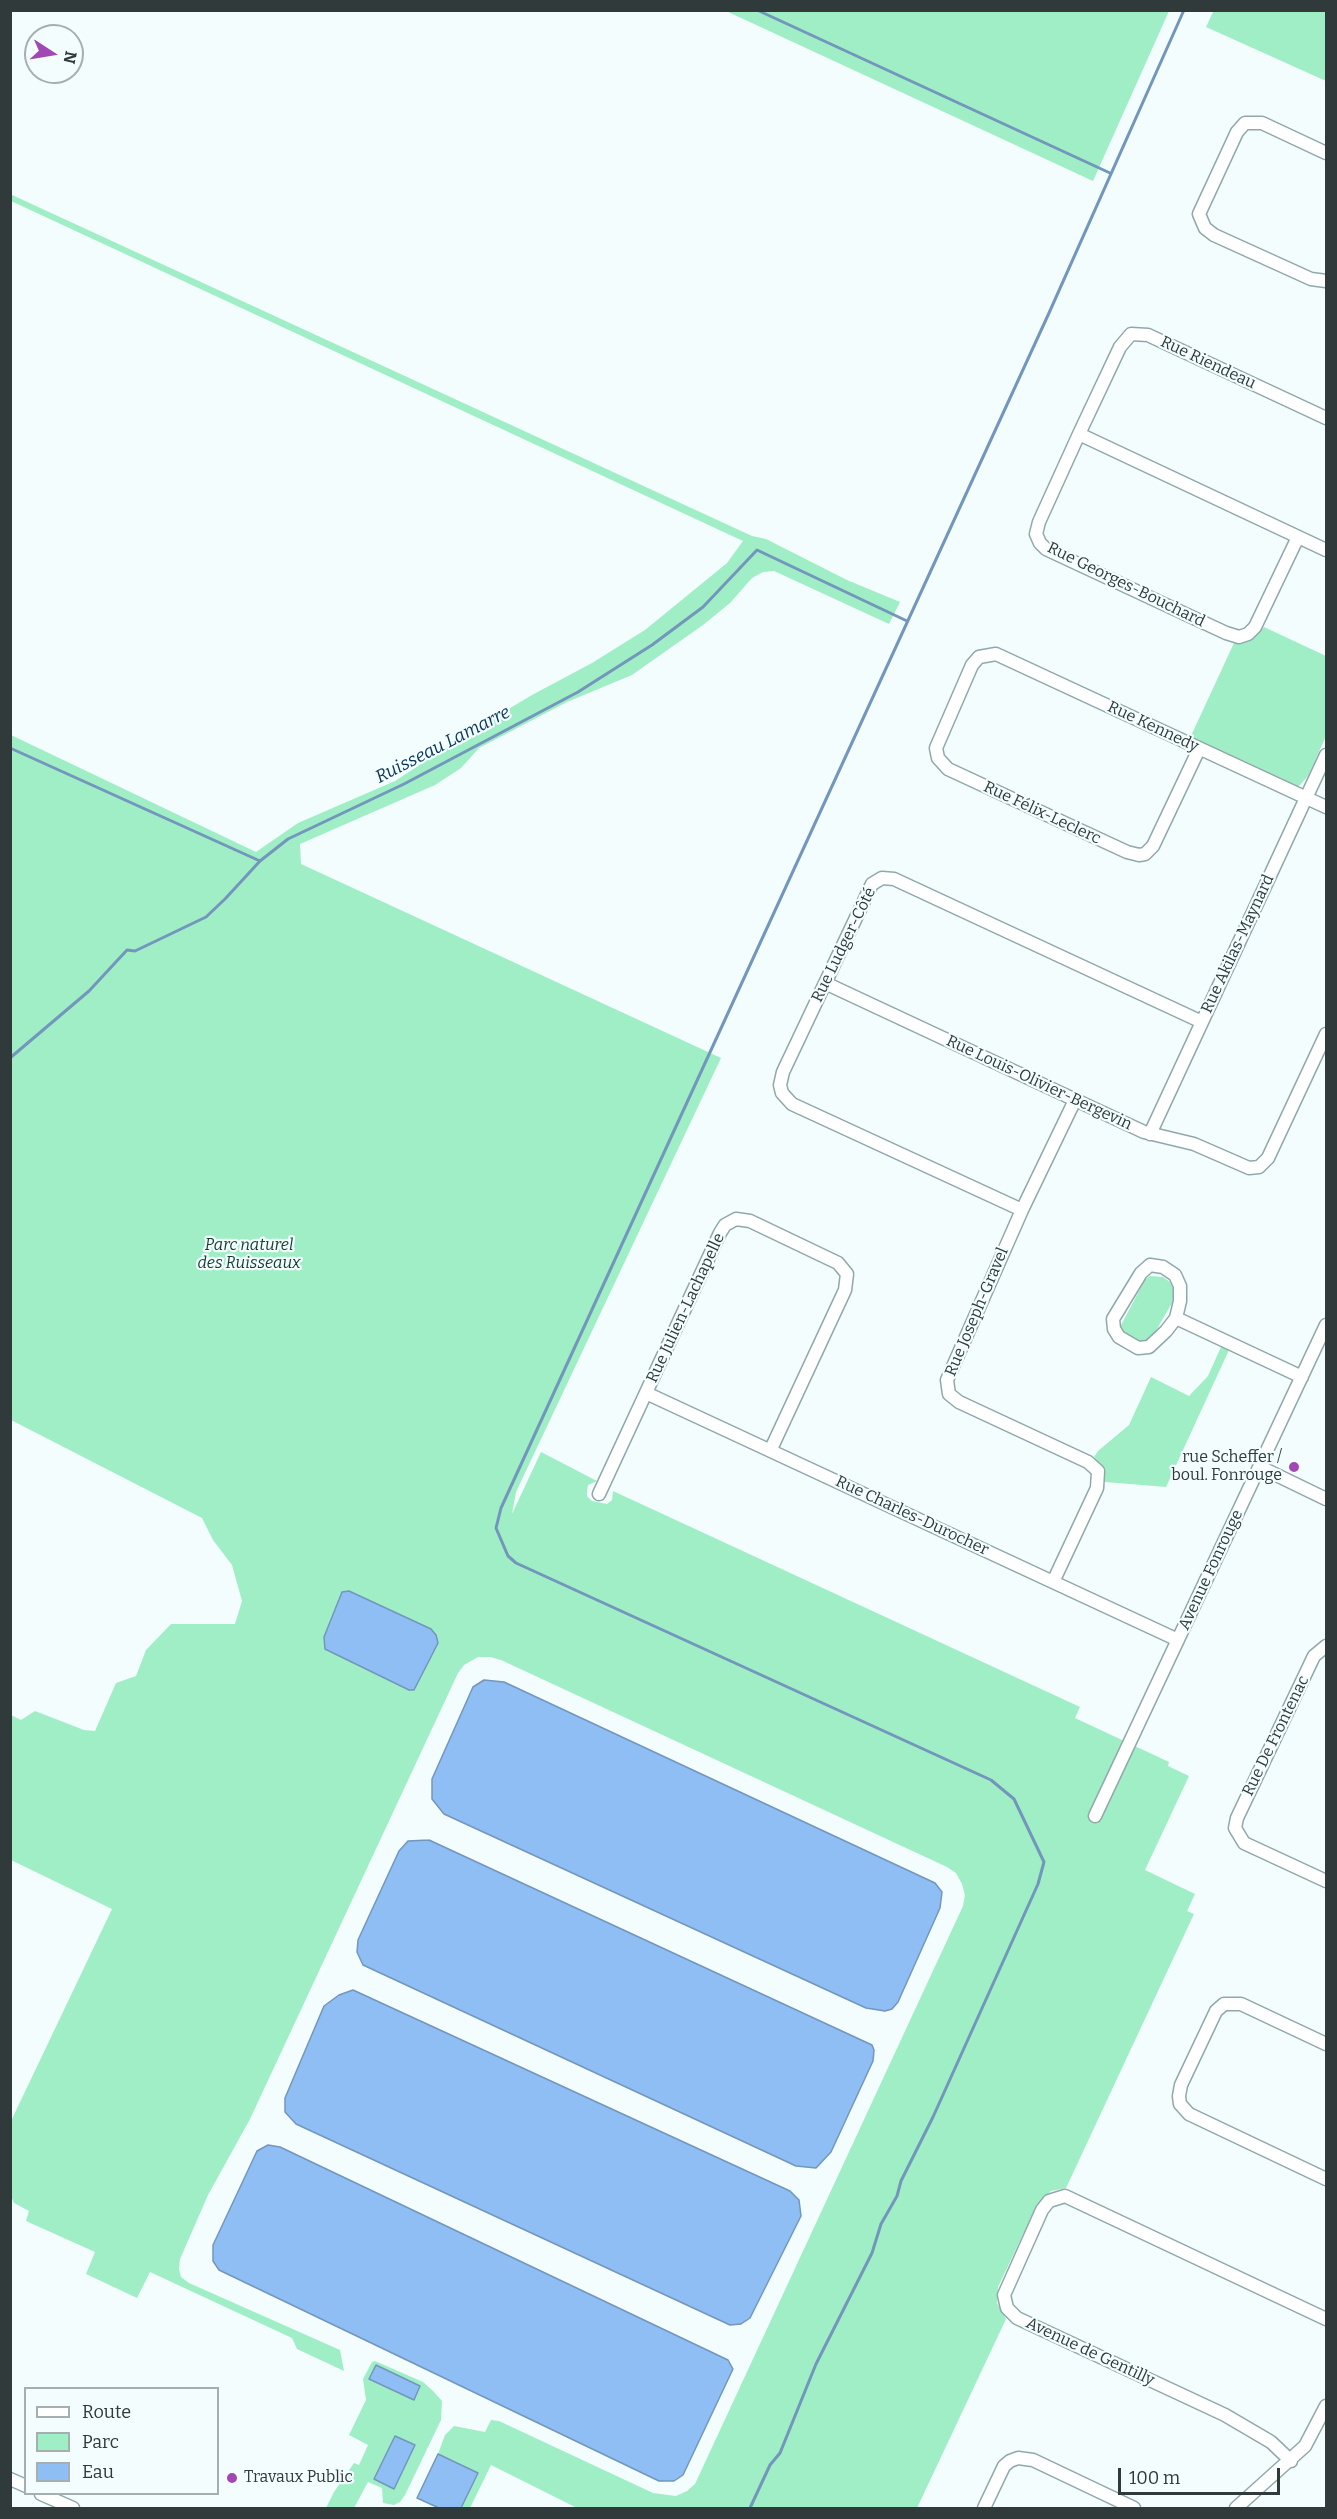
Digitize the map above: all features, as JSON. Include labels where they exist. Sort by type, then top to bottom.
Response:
[{"type":"street","points":[[1326,153],[1262,123],[1245,123],[1238,129],[1199,214],[1205,228],[1214,235],[1311,279],[1326,281]]},
{"type":"street","name":"Rue Riendeau","points":[[1107,375],[1127,337],[1134,333],[1143,333],[1326,418]]},
{"type":"street","name":"Rue Georges-Bouchard","points":[[1107,375],[1037,526],[1036,534],[1046,549],[1236,637],[1251,632],[1298,537]]},
{"type":"street","points":[[1079,434],[1326,550]]},
{"type":"street","name":"Rue Kennedy","points":[[980,657],[988,654],[1000,655],[1326,807]]},
{"type":"street","name":"Rue Félix-Leclerc","points":[[980,657],[970,669],[938,739],[936,753],[940,762],[948,769],[1127,852],[1142,855],[1153,846],[1199,748]]},
{"type":"street","name":"Rue Akilas-Maynard","points":[[1150,1134],[1326,754]]},
{"type":"street","name":"Rue Ludger-Côté","points":[[1022,1210],[792,1104],[784,1096],[780,1085],[781,1076],[867,891],[875,882],[890,878],[1202,1022]]},
{"type":"street","name":"Rue Louis-Olivier-Bergevin","points":[[825,983],[1150,1134],[1194,1144],[1246,1168],[1258,1167],[1268,1158],[1326,1034]]},
{"type":"street","name":"Rue Joseph-Gravel","points":[[1053,1582],[1095,1493],[1099,1481],[1098,1471],[1088,1462],[959,1402],[949,1394],[946,1385],[950,1368],[1075,1100]]},
{"type":"street","name":"Rue Julien-Lachapelle","points":[[599,1494],[720,1233],[732,1220],[750,1221],[837,1263],[843,1268],[847,1278],[843,1295],[771,1449]]},
{"type":"street","points":[[1150,1265],[1168,1269],[1179,1282],[1181,1297],[1176,1318],[1156,1342],[1144,1348],[1123,1341],[1116,1333],[1113,1324],[1115,1314],[1141,1273],[1150,1265]]},
{"type":"street","points":[[1176,1318],[1302,1377]]},
{"type":"street","name":"Avenue Fonrouge","points":[[1095,1816],[1326,1324]]},
{"type":"street","name":"Rue Charles-Durocher","points":[[646,1393],[771,1449],[1178,1640]]},
{"type":"street","points":[[1260,1467],[1326,1498]]},
{"type":"street","name":"Rue De Frontenac","points":[[1326,1646],[1314,1656],[1237,1818],[1236,1832],[1248,1845],[1326,1881]]},
{"type":"street","points":[[1326,2044],[1241,2004],[1224,2004],[1216,2011],[1181,2085],[1179,2100],[1189,2114],[1326,2179]]},
{"type":"street","name":"Avenue de Gentilly","points":[[1291,2461],[1271,2442],[1225,2415],[1017,2318],[1007,2308],[1004,2295],[1042,2210],[1049,2201],[1065,2196],[1326,2319]]},
{"type":"street","points":[[1236,2508],[1291,2461],[1311,2438],[1326,2406]]},
{"type":"street","points":[[984,2508],[1004,2466],[1018,2458],[1033,2460],[1134,2508]]},
{"type":"street","points":[[10,2479],[24,2485]]},
{"type":"street","points":[[45,2495],[73,2508]]},
{"type":"green space","points":[[1214,10],[1326,11],[1326,81],[1206,27]]},
{"type":"green space","points":[[726,11],[1169,11],[1093,181]]},
{"type":"green space","name":"Parc naturel des Ruisseaux","points":[[10,194],[752,536],[766,539],[847,580],[900,602],[889,624],[774,571],[763,572],[752,578],[730,603],[703,625],[632,675],[567,702],[479,748],[461,768],[435,785],[300,844],[301,864],[721,1058],[516,1492],[512,1514],[541,1452],[597,1481],[588,1485],[587,1496],[592,1501],[607,1504],[612,1500],[613,1491],[1080,1707],[1075,1718],[1169,1762],[1168,1766],[1189,1776],[1145,1870],[1195,1894],[1187,1911],[1194,1914],[1066,2188],[1051,2191],[1037,2205],[998,2287],[997,2303],[1006,2319],[917,2508],[577,2508],[491,2465],[470,2508],[461,2508],[478,2473],[438,2454],[445,2435],[454,2426],[485,2432],[491,2420],[499,2421],[653,2493],[676,2496],[695,2484],[963,1906],[965,1895],[956,1873],[947,1867],[501,1660],[478,1657],[464,1665],[458,1673],[250,2119],[208,2195],[180,2259],[181,2277],[189,2283],[340,2350],[344,2371],[297,2349],[292,2338],[150,2272],[137,2298],[86,2274],[95,2252],[26,2221],[29,2211],[14,2203],[11,2196],[11,2121],[112,1909],[11,1860],[11,1715],[21,1720],[35,1711],[84,1730],[95,1731],[116,1683],[136,1676],[146,1650],[171,1624],[235,1624],[242,1601],[232,1565],[213,1540],[202,1518],[11,1420],[11,735],[256,852],[298,823],[395,781],[472,731],[645,630],[727,563],[743,541],[11,201]]},
{"type":"green space","points":[[1264,627],[1326,656],[1326,736],[1308,776],[1299,786],[1190,738],[1234,643],[1251,640]]},
{"type":"green space","points":[[1150,1276],[1163,1277],[1170,1282],[1175,1292],[1172,1303],[1153,1336],[1143,1342],[1134,1340],[1121,1331],[1121,1325],[1145,1280]]},
{"type":"green space","points":[[1221,1347],[1229,1350],[1166,1487],[1105,1482],[1103,1468],[1094,1457],[1129,1425],[1151,1377],[1189,1396],[1208,1376]]},
{"type":"green space","points":[[375,2361],[423,2382],[442,2401],[441,2420],[400,2502],[394,2505],[383,2503],[382,2488],[368,2482],[354,2508],[326,2508],[354,2463],[359,2465],[368,2445],[349,2435],[366,2400],[363,2379],[372,2362]],"holes":[[[376,2365],[420,2386],[414,2400],[370,2379]]]},
{"type":"water","points":[[349,1591],[431,1629],[436,1635],[438,1643],[414,1690],[409,1690],[325,1649],[324,1637],[342,1592]]},
{"type":"water","points":[[484,1680],[504,1682],[935,1883],[942,1892],[940,1908],[898,2002],[892,2009],[885,2011],[866,2008],[444,1814],[432,1799],[432,1779],[473,1687]]},
{"type":"water","points":[[429,1840],[872,2045],[873,2061],[831,2152],[816,2168],[796,2166],[363,1965],[357,1952],[358,1940],[399,1851],[408,1841]]},
{"type":"water","points":[[353,1990],[790,2191],[799,2200],[801,2216],[750,2318],[741,2324],[730,2325],[296,2124],[285,2112],[285,2098],[324,2006],[339,1995]]},
{"type":"water","points":[[268,2145],[280,2147],[728,2360],[733,2369],[683,2475],[674,2481],[659,2481],[219,2270],[213,2261],[213,2245],[257,2151]]},
{"type":"water","points":[[376,2365],[420,2386],[414,2400],[369,2379]]},
{"type":"water","points":[[395,2436],[415,2445],[394,2489],[374,2479]]},
{"type":"water","points":[[438,2454],[478,2473],[461,2508],[439,2508],[417,2498]]},
{"type":"waterway","points":[[757,10],[1110,173]]},
{"type":"waterway","points":[[750,2508],[770,2465],[780,2453],[816,2364],[872,2253],[881,2224],[897,2196],[901,2181],[933,2117],[1038,1884],[1044,1862],[1014,1799],[991,1780],[516,1563],[508,1556],[496,1528],[501,1508],[1049,313],[1184,10]]},
{"type":"waterway","name":"Ruisseau Lamarre","points":[[10,1058],[89,991],[127,950],[135,951],[206,917],[260,861],[288,839],[404,784],[578,692],[652,645],[703,607],[757,550],[907,621]]},
{"type":"waterway","points":[[10,748],[260,861]]},
{"type":"place","name":"rue Scheffer / boul. Fonrouge","points":[[1294,1467]]},
{"type":"place","name":"Travaux Public","points":[[232,2478]]}]
